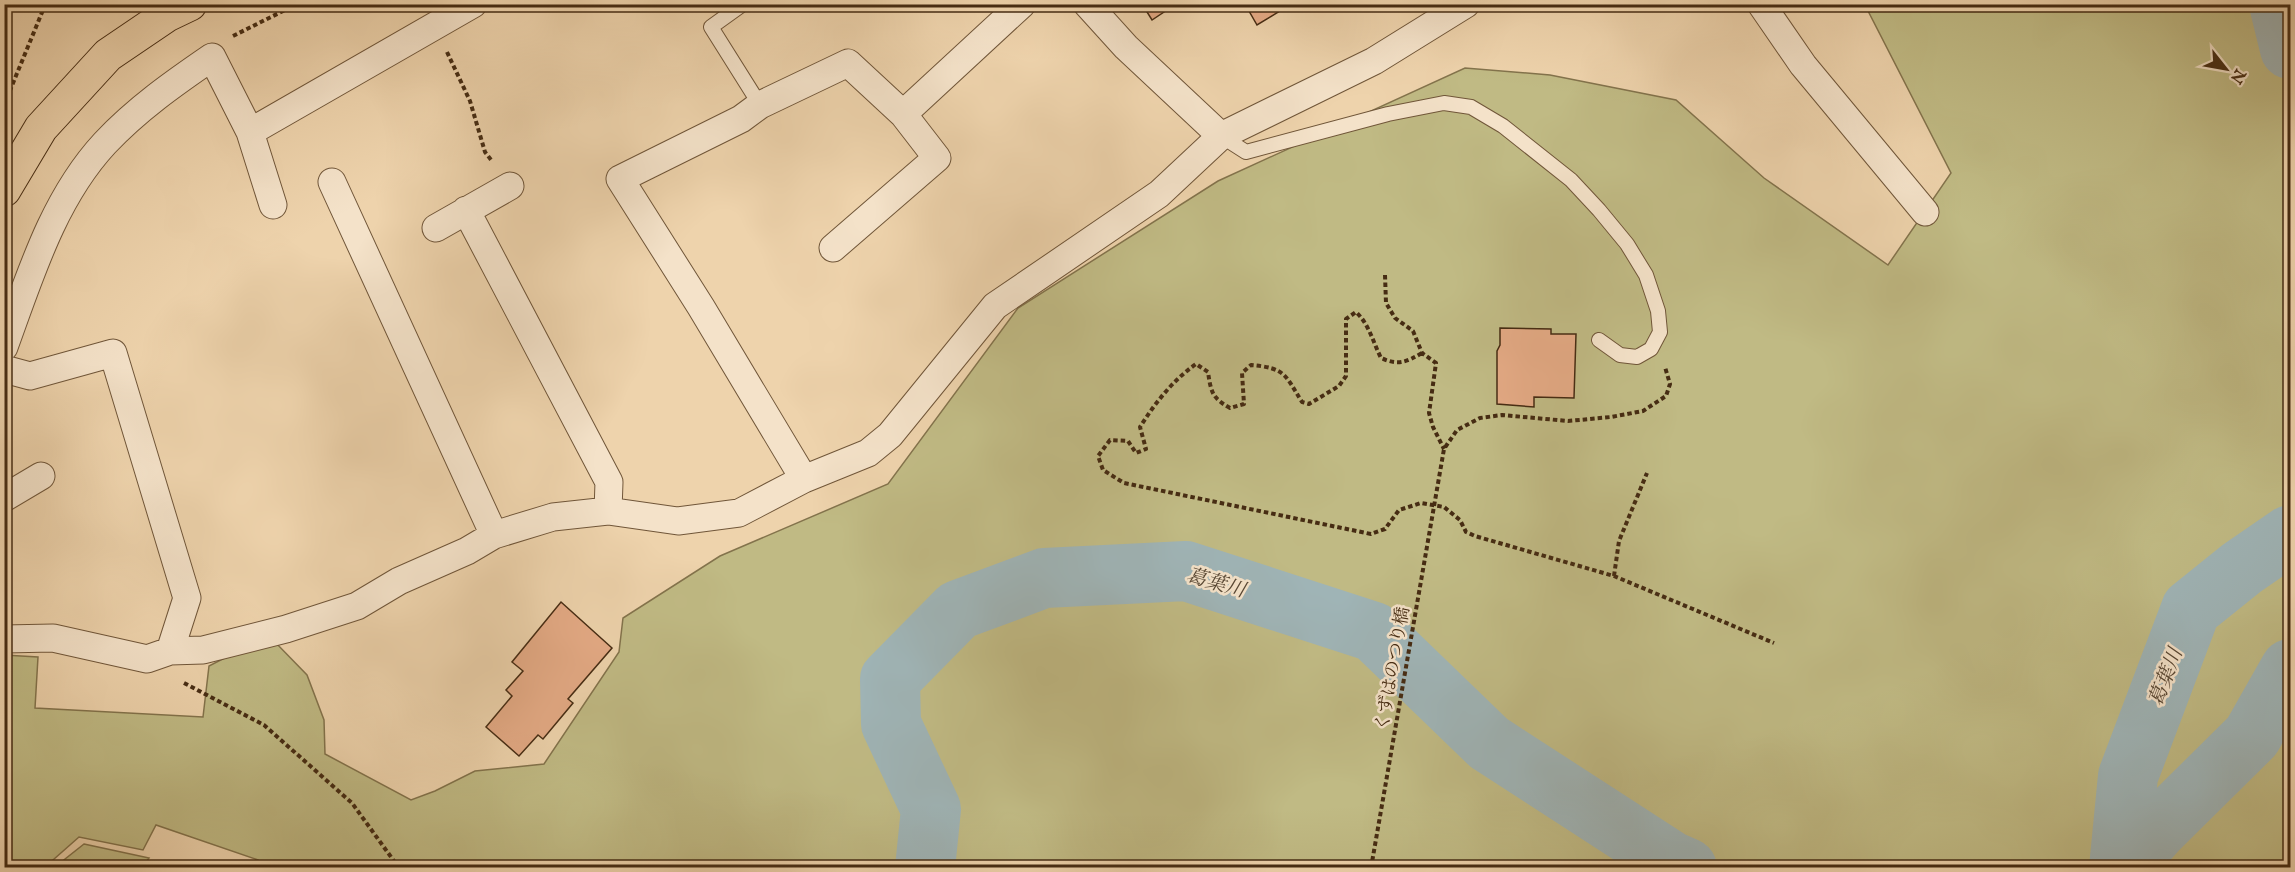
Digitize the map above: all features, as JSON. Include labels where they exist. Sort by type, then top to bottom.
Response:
[{"type":"highway","points":[[4,190],[41,128],[108,55],[167,15],[190,4]]},
{"type":"street","points":[[250,132],[473,4]]},
{"type":"street","points":[[903,114],[1022,4]]},
{"type":"street","points":[[1087,4],[1126,47],[1221,136]]},
{"type":"street","points":[[4,639],[54,638],[147,659],[170,651],[202,650],[286,629],[357,606],[399,581],[467,551],[494,535],[553,517],[608,511],[678,520],[739,513],[804,479],[868,453],[890,435],[995,306],[1159,195],[1221,136],[1374,61],[1466,4]]},
{"type":"street","points":[[1761,4],[1803,65],[1925,212]]},
{"type":"street","points":[[4,347],[47,233],[70,190],[104,144],[154,97],[212,57],[250,132],[273,206]]},
{"type":"street","points":[[804,479],[701,307],[620,179],[741,119],[760,105],[848,63],[903,114],[937,158],[833,248]]},
{"type":"street","points":[[332,182],[494,535]]},
{"type":"street","points":[[436,228],[510,186]]},
{"type":"street","points":[[466,210],[609,483],[608,511]]},
{"type":"street","points":[[4,369],[30,376],[113,353],[187,598],[170,651]]},
{"type":"street","points":[[4,498],[41,476]]},
{"type":"lane","points":[[743,4],[711,27],[760,105]]},
{"type":"lane","points":[[1221,136],[1246,152],[1388,114],[1444,104],[1470,107],[1503,126],[1571,180],[1627,244],[1646,275],[1658,311],[1660,332],[1651,349],[1637,357],[1620,355],[1599,340]]},
{"type":"path","points":[[212,57],[218,44],[297,4]]},
{"type":"path","points":[[4,105],[43,10]]},
{"type":"path","points":[[435,27],[470,101],[485,152],[510,186]]},
{"type":"path","points":[[1385,275],[1386,303],[1395,318],[1413,332],[1422,352],[1437,363],[1430,413],[1433,427],[1444,449],[1457,430],[1480,418],[1502,415],[1568,421],[1643,411],[1666,396],[1670,384],[1667,370],[1651,349]]},
{"type":"path","points":[[1422,352],[1409,360],[1394,363],[1381,358],[1366,321],[1356,312],[1346,319],[1346,376],[1339,386],[1309,404],[1302,402],[1288,378],[1280,370],[1251,365],[1242,373],[1244,404],[1230,408],[1217,400],[1210,389],[1208,372],[1196,364],[1186,371],[1154,405],[1140,427],[1146,448],[1136,453],[1128,441],[1110,440],[1098,456],[1103,470],[1124,483],[1371,534],[1385,529],[1399,510],[1421,503],[1444,507],[1460,520],[1466,532],[1475,536],[1614,576],[1774,643]]},
{"type":"path","name":"くずはのつり橋","points":[[1371,867],[1444,449]]},
{"type":"path","points":[[1614,576],[1619,540],[1647,473]]},
{"type":"path","points":[[170,651],[171,676],[264,725],[352,803],[399,867]]},
{"type":"shaded area","points":[[1865,5],[2290,5],[2290,867],[265,868],[258,860],[156,825],[143,850],[79,837],[45,867],[5,867],[4,655],[38,657],[35,708],[203,717],[209,666],[242,649],[275,642],[307,675],[324,720],[325,754],[411,800],[475,771],[544,764],[619,652],[623,618],[720,556],[888,484],[1018,308],[1218,181],[1465,68],[1550,75],[1676,100],[1764,178],[1888,265],[1951,173]]},
{"type":"shaded area","points":[[84,844],[149,858],[143,867],[55,867]]},
{"type":"building","points":[[1142,4],[1176,4],[1152,20]]},
{"type":"building","points":[[1245,4],[1287,4],[1288,6],[1257,25]]},
{"type":"building","points":[[1500,328],[1551,329],[1551,334],[1576,334],[1574,398],[1534,397],[1534,407],[1497,404],[1497,351],[1500,345]]},
{"type":"building","points":[[561,602],[612,648],[568,699],[573,703],[543,739],[538,735],[519,756],[486,727],[512,696],[506,690],[523,671],[512,662]]},
{"type":"waterway","name":"葛葉川","points":[[2279,4],[2290,49]]},
{"type":"waterway","name":"葛葉川","points":[[2119,868],[2128,776],[2191,609],[2242,568],[2290,535]]},
{"type":"waterway","name":"葛葉川","points":[[925,868],[931,809],[891,724],[890,679],[958,610],[1044,578],[1186,571],[1374,632],[1489,743],[1671,861],[1687,868]]},
{"type":"waterway","points":[[2123,868],[2157,830],[2252,736],[2290,669]]}]
